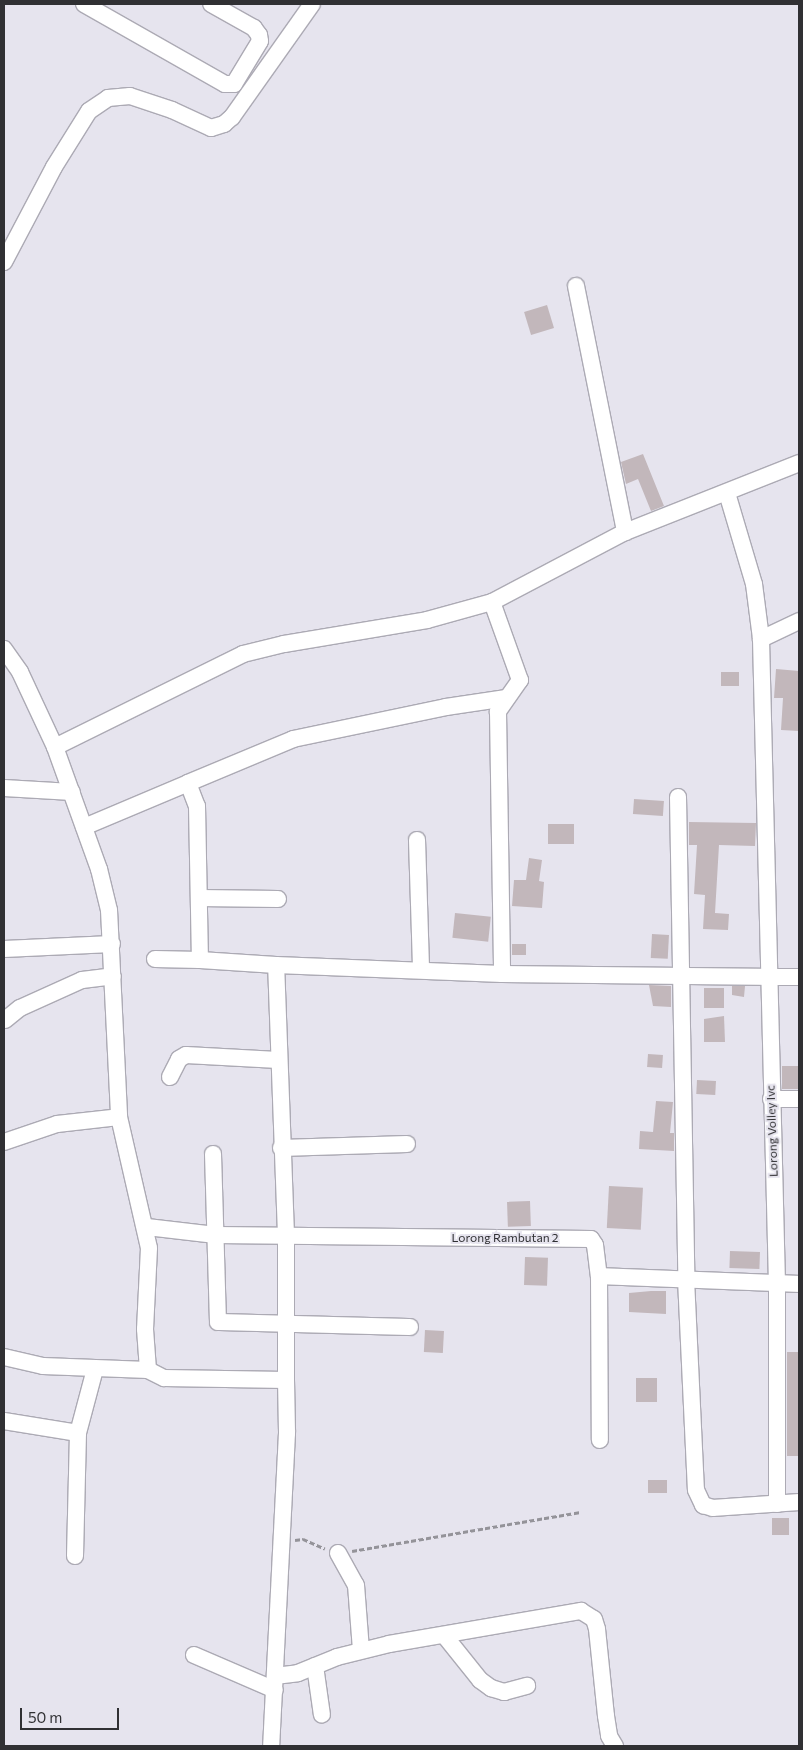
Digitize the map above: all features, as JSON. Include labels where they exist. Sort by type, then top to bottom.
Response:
[{"type":"street","points":[[84,4],[225,84],[234,84],[256,48],[259,35],[254,28],[211,4]]},
{"type":"street","points":[[4,262],[54,167],[89,111],[108,98],[130,96],[172,110],[210,128],[224,124],[232,117],[312,4]]},
{"type":"street","points":[[576,286],[625,532]]},
{"type":"street","points":[[56,747],[243,654],[284,644],[427,620],[492,602],[625,532],[799,464]]},
{"type":"street","name":"Lorong Volley Ivc","points":[[727,493],[754,584],[761,639],[777,1284],[777,1504]]},
{"type":"street","points":[[492,602],[520,676],[519,686],[499,707],[502,974]]},
{"type":"street","points":[[761,639],[799,621]]},
{"type":"street","points":[[5,654],[39,709],[56,747],[103,884],[112,944],[119,1117],[147,1227],[150,1256],[145,1329],[148,1370]]},
{"type":"street","points":[[84,827],[293,740],[436,709],[506,698]]},
{"type":"street","points":[[188,783],[197,806],[200,960]]},
{"type":"street","points":[[4,788],[72,792]]},
{"type":"street","points":[[678,797],[686,1279],[698,1498],[703,1505],[713,1508],[799,1502]]},
{"type":"street","points":[[417,840],[421,969]]},
{"type":"street","points":[[199,898],[278,899]]},
{"type":"street","points":[[4,949],[112,944]]},
{"type":"street","points":[[155,958],[502,974],[799,978]]},
{"type":"street","points":[[271,1746],[281,1540],[288,1325],[276,965]]},
{"type":"street","points":[[5,1020],[20,1008],[82,980],[113,976]]},
{"type":"street","points":[[170,1076],[179,1059],[186,1055],[278,1060]]},
{"type":"street","points":[[771,1098],[799,1099]]},
{"type":"street","points":[[4,1142],[57,1124],[119,1117]]},
{"type":"street","points":[[281,1148],[407,1144]]},
{"type":"street","points":[[213,1154],[218,1322],[410,1327]]},
{"type":"street","name":"Lorong Rambutan 2","points":[[147,1227],[216,1235],[588,1239],[595,1244],[599,1276],[600,1440]]},
{"type":"street","points":[[599,1276],[799,1284]]},
{"type":"street","points":[[4,1357],[43,1366],[148,1370],[164,1378],[286,1380]]},
{"type":"street","points":[[74,1556],[78,1433],[95,1369]]},
{"type":"street","points":[[4,1421],[78,1433]]},
{"type":"street","points":[[338,1553],[356,1585],[361,1650]]},
{"type":"street","points":[[194,1655],[275,1683],[315,1666],[361,1650],[554,1614],[587,1613],[594,1619],[597,1629],[608,1730],[615,1746]]},
{"type":"street","points":[[444,1635],[480,1680],[491,1688],[504,1692],[526,1686]]},
{"type":"street","points":[[315,1666],[322,1715]]},
{"type":"path","points":[[281,1540],[303,1539],[338,1553],[581,1512]]},
{"type":"building","points":[[547,305],[554,328],[531,335],[524,312]]},
{"type":"building","points":[[643,454],[664,506],[651,511],[638,479],[626,484],[621,462]]},
{"type":"building","points":[[776,669],[799,671],[799,731],[781,730],[783,698],[774,698]]},
{"type":"building","points":[[721,672],[739,672],[739,686],[721,686]]},
{"type":"building","points":[[634,799],[664,801],[663,816],[633,814]]},
{"type":"building","points":[[689,822],[756,823],[755,846],[719,845],[715,913],[729,914],[728,930],[703,929],[705,895],[694,894],[697,845],[689,845]]},
{"type":"building","points":[[548,824],[574,824],[574,844],[548,844]]},
{"type":"building","points":[[529,858],[542,860],[539,881],[544,882],[542,908],[512,906],[514,880],[526,880]]},
{"type":"building","points":[[455,913],[491,917],[488,942],[452,938]]},
{"type":"building","points":[[652,934],[669,935],[668,959],[651,958]]},
{"type":"building","points":[[512,944],[526,944],[526,955],[512,955]]},
{"type":"building","points":[[649,985],[671,986],[671,1007],[653,1006]]},
{"type":"building","points":[[732,986],[745,986],[744,997],[732,995]]},
{"type":"building","points":[[704,988],[724,988],[724,1008],[704,1008]]},
{"type":"building","points":[[724,1016],[725,1042],[704,1042],[704,1019]]},
{"type":"building","points":[[648,1054],[663,1055],[662,1068],[647,1067]]},
{"type":"building","points":[[782,1066],[799,1066],[799,1089],[782,1089]]},
{"type":"building","points":[[697,1080],[716,1081],[715,1095],[696,1094]]},
{"type":"building","points":[[656,1101],[673,1102],[670,1133],[674,1133],[674,1151],[639,1149],[640,1131],[653,1132]]},
{"type":"building","points":[[609,1186],[643,1188],[641,1230],[607,1228]]},
{"type":"building","points":[[530,1201],[531,1226],[508,1227],[507,1202]]},
{"type":"building","points":[[730,1251],[760,1252],[759,1269],[729,1268]]},
{"type":"building","points":[[525,1257],[548,1258],[547,1286],[524,1285]]},
{"type":"building","points":[[666,1291],[666,1314],[629,1312],[629,1293]]},
{"type":"building","points":[[425,1330],[444,1331],[443,1353],[424,1352]]},
{"type":"building","points":[[787,1352],[799,1352],[799,1456],[787,1456]]},
{"type":"building","points":[[636,1378],[657,1378],[657,1402],[636,1402]]},
{"type":"building","points":[[648,1480],[667,1480],[667,1493],[648,1493]]},
{"type":"building","points":[[772,1518],[789,1518],[789,1535],[772,1535]]}]
